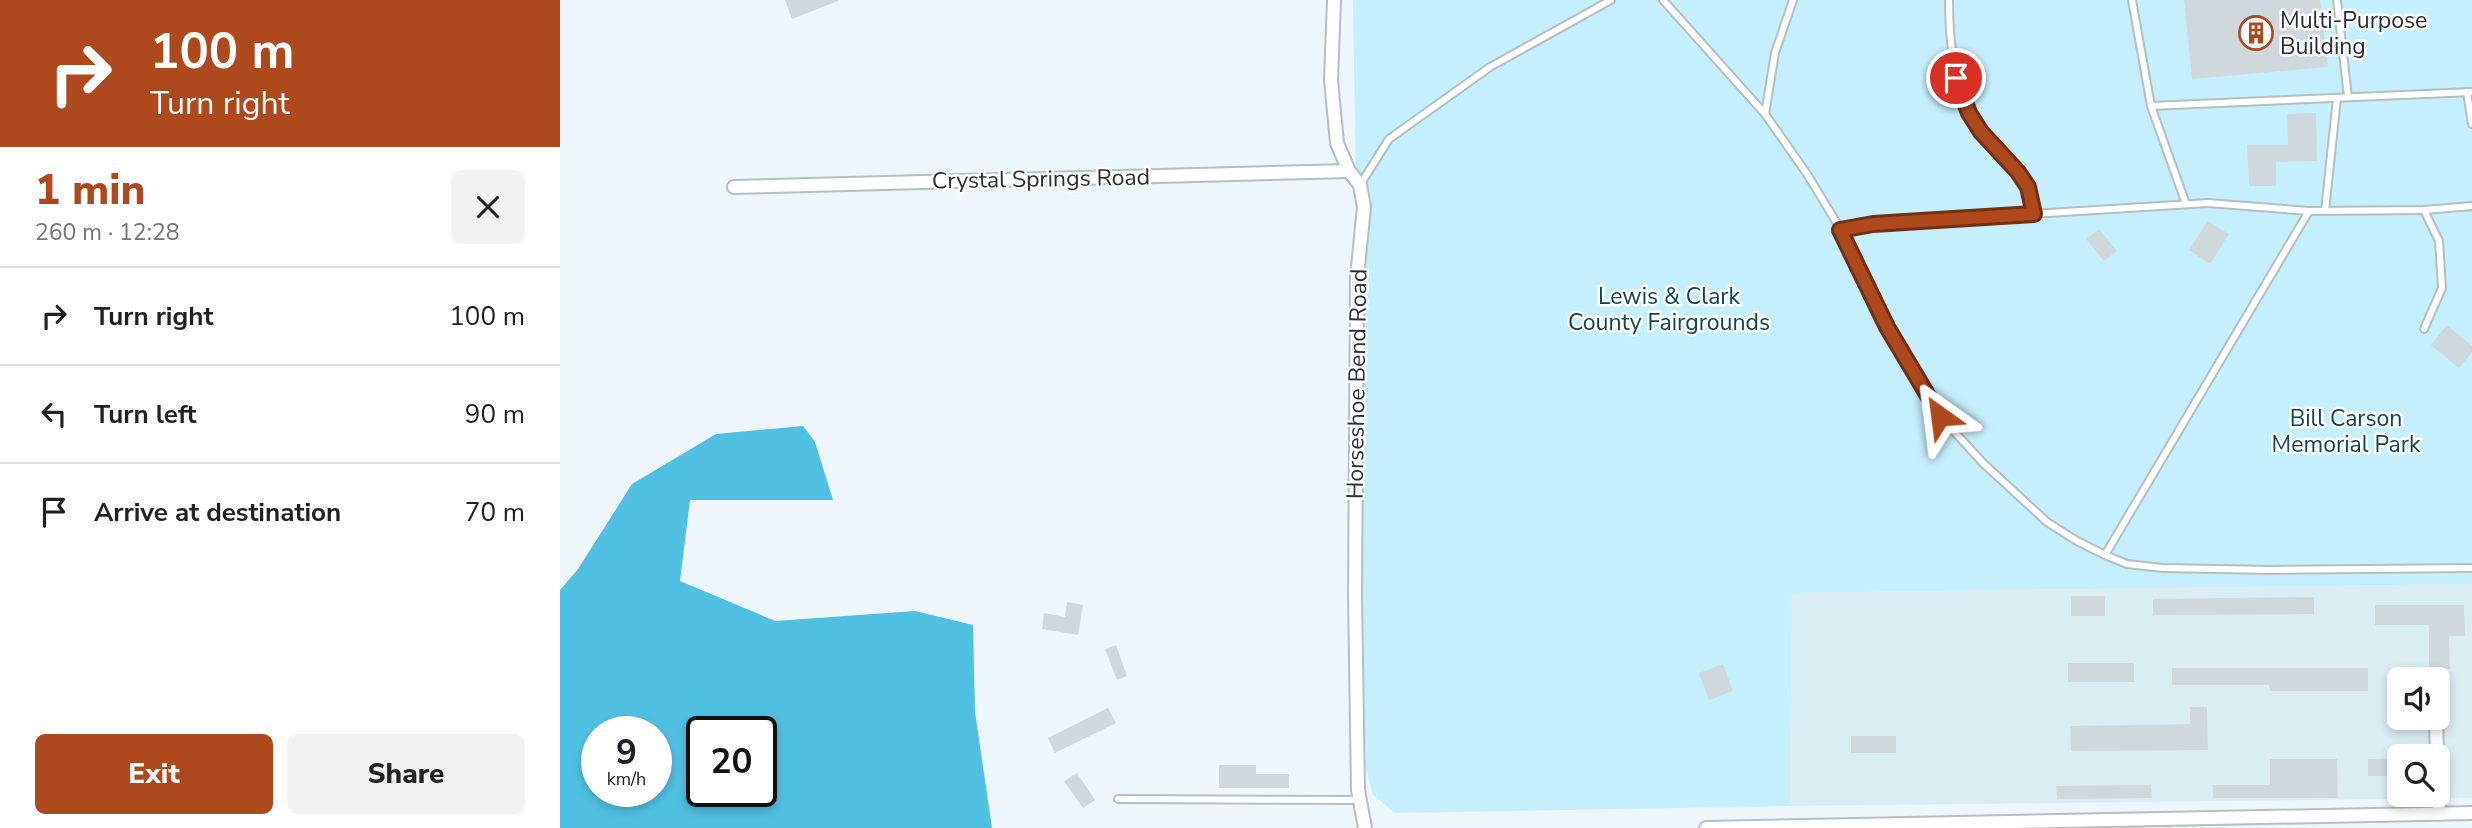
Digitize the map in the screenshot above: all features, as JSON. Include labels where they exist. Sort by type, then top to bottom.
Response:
[{"type":"street","points":[[1334,0],[1331,80],[1337,144],[1349,171],[1360,185]]},
{"type":"street","name":"Crystal Springs Road","points":[[734,187],[1349,171]]},
{"type":"street","name":"Horseshoe Bend Road","points":[[1360,185],[1364,207],[1357,277],[1355,595],[1358,775],[1365,828]]},
{"type":"street","points":[[2439,807],[2439,814]]},
{"type":"street","points":[[1706,828],[2344,822],[2472,813]]},
{"type":"lane","points":[[1360,185],[1389,139],[1490,67],[1611,0]]},
{"type":"lane","points":[[1663,0],[1765,114],[1807,174],[1840,230],[1887,327],[1940,416],[1983,463],[2047,522],[2077,541],[2127,564],[2163,568],[2472,568]]},
{"type":"lane","points":[[1765,114],[1775,53],[1793,0]]},
{"type":"lane","points":[[1949,0],[1949,24],[1956,78],[1969,113],[1981,132],[2018,172],[2028,187],[2034,214]]},
{"type":"lane","points":[[2132,0],[2151,106],[2186,204]]},
{"type":"lane","points":[[2337,0],[2348,97]]},
{"type":"lane","points":[[2151,106],[2469,92],[2472,124]]},
{"type":"lane","points":[[2325,211],[2337,98]]},
{"type":"lane","points":[[1840,230],[1873,224],[2208,203],[2309,211],[2424,210],[2472,206]]},
{"type":"lane","points":[[2424,210],[2439,241],[2442,288],[2424,329]]},
{"type":"lane","points":[[2105,555],[2309,211]]},
{"type":"lane","points":[[1118,799],[1360,800]]},
{"type":"shaded area","points":[[803,426],[815,442],[833,500],[690,500],[680,581],[775,621],[915,611],[973,625],[975,712],[992,828],[560,828],[560,590],[578,569],[632,484],[716,434]]},
{"type":"shaded area","points":[[2472,584],[2472,798],[2450,798],[2450,744],[2387,744],[2387,799],[1790,806],[1792,593]]},
{"type":"green space","name":"Lewis & Clark County Fairgrounds","points":[[1353,0],[2472,0],[2472,584],[1792,593],[1790,806],[1395,813],[1373,795],[1365,765]]},
{"type":"building","points":[[785,0],[838,0],[838,1],[792,19]]},
{"type":"building","name":"Multi-Purpose Building","points":[[2184,0],[2320,0],[2328,67],[2192,79]]},
{"type":"building","points":[[2316,113],[2317,161],[2276,162],[2276,186],[2249,186],[2247,145],[2288,145],[2287,114]]},
{"type":"building","points":[[2208,221],[2229,234],[2210,264],[2189,250]]},
{"type":"building","points":[[2099,229],[2117,251],[2104,261],[2086,239]]},
{"type":"building","points":[[2447,325],[2472,346],[2472,352],[2459,368],[2431,345]]},
{"type":"building","points":[[2071,596],[2105,596],[2105,616],[2071,616]]},
{"type":"building","points":[[2314,597],[2314,614],[2153,615],[2153,599]]},
{"type":"building","points":[[1067,602],[1083,605],[1078,635],[1042,629],[1044,613],[1065,617]]},
{"type":"building","points":[[2375,605],[2464,605],[2465,636],[2449,636],[2450,667],[2429,667],[2429,625],[2375,625]]},
{"type":"building","points":[[1116,645],[1127,676],[1117,680],[1105,649]]},
{"type":"building","points":[[2068,663],[2134,663],[2134,682],[2068,682]]},
{"type":"building","points":[[1723,664],[1733,691],[1709,700],[1699,673]]},
{"type":"building","points":[[2172,668],[2368,668],[2368,691],[2270,691],[2269,685],[2172,685]]},
{"type":"building","points":[[2190,707],[2207,707],[2208,750],[2071,751],[2070,726],[2190,724]]},
{"type":"building","points":[[1108,708],[1116,723],[1055,753],[1048,738]]},
{"type":"building","points":[[1851,736],[1896,736],[1896,753],[1851,753]]},
{"type":"building","points":[[2270,759],[2337,759],[2338,798],[2213,798],[2213,785],[2270,785]]},
{"type":"building","points":[[2368,759],[2387,759],[2387,776],[2368,776]]},
{"type":"building","points":[[1219,765],[1256,765],[1256,774],[1289,774],[1289,788],[1219,788]]},
{"type":"building","points":[[1077,773],[1095,800],[1083,808],[1064,781]]},
{"type":"building","points":[[2151,785],[2152,798],[2057,799],[2056,786]]},
{"type":"place","name":"Multi-Purpose Building","points":[[2256,33]]},
{"type":"route","points":[[1940,416],[1887,327],[1840,230],[1873,224],[2034,214],[2028,187],[2018,172],[1981,132],[1969,113],[1956,78]]},
{"type":"park label","name":"Bill Carson Memorial Park","points":[[2346,431]]}]
